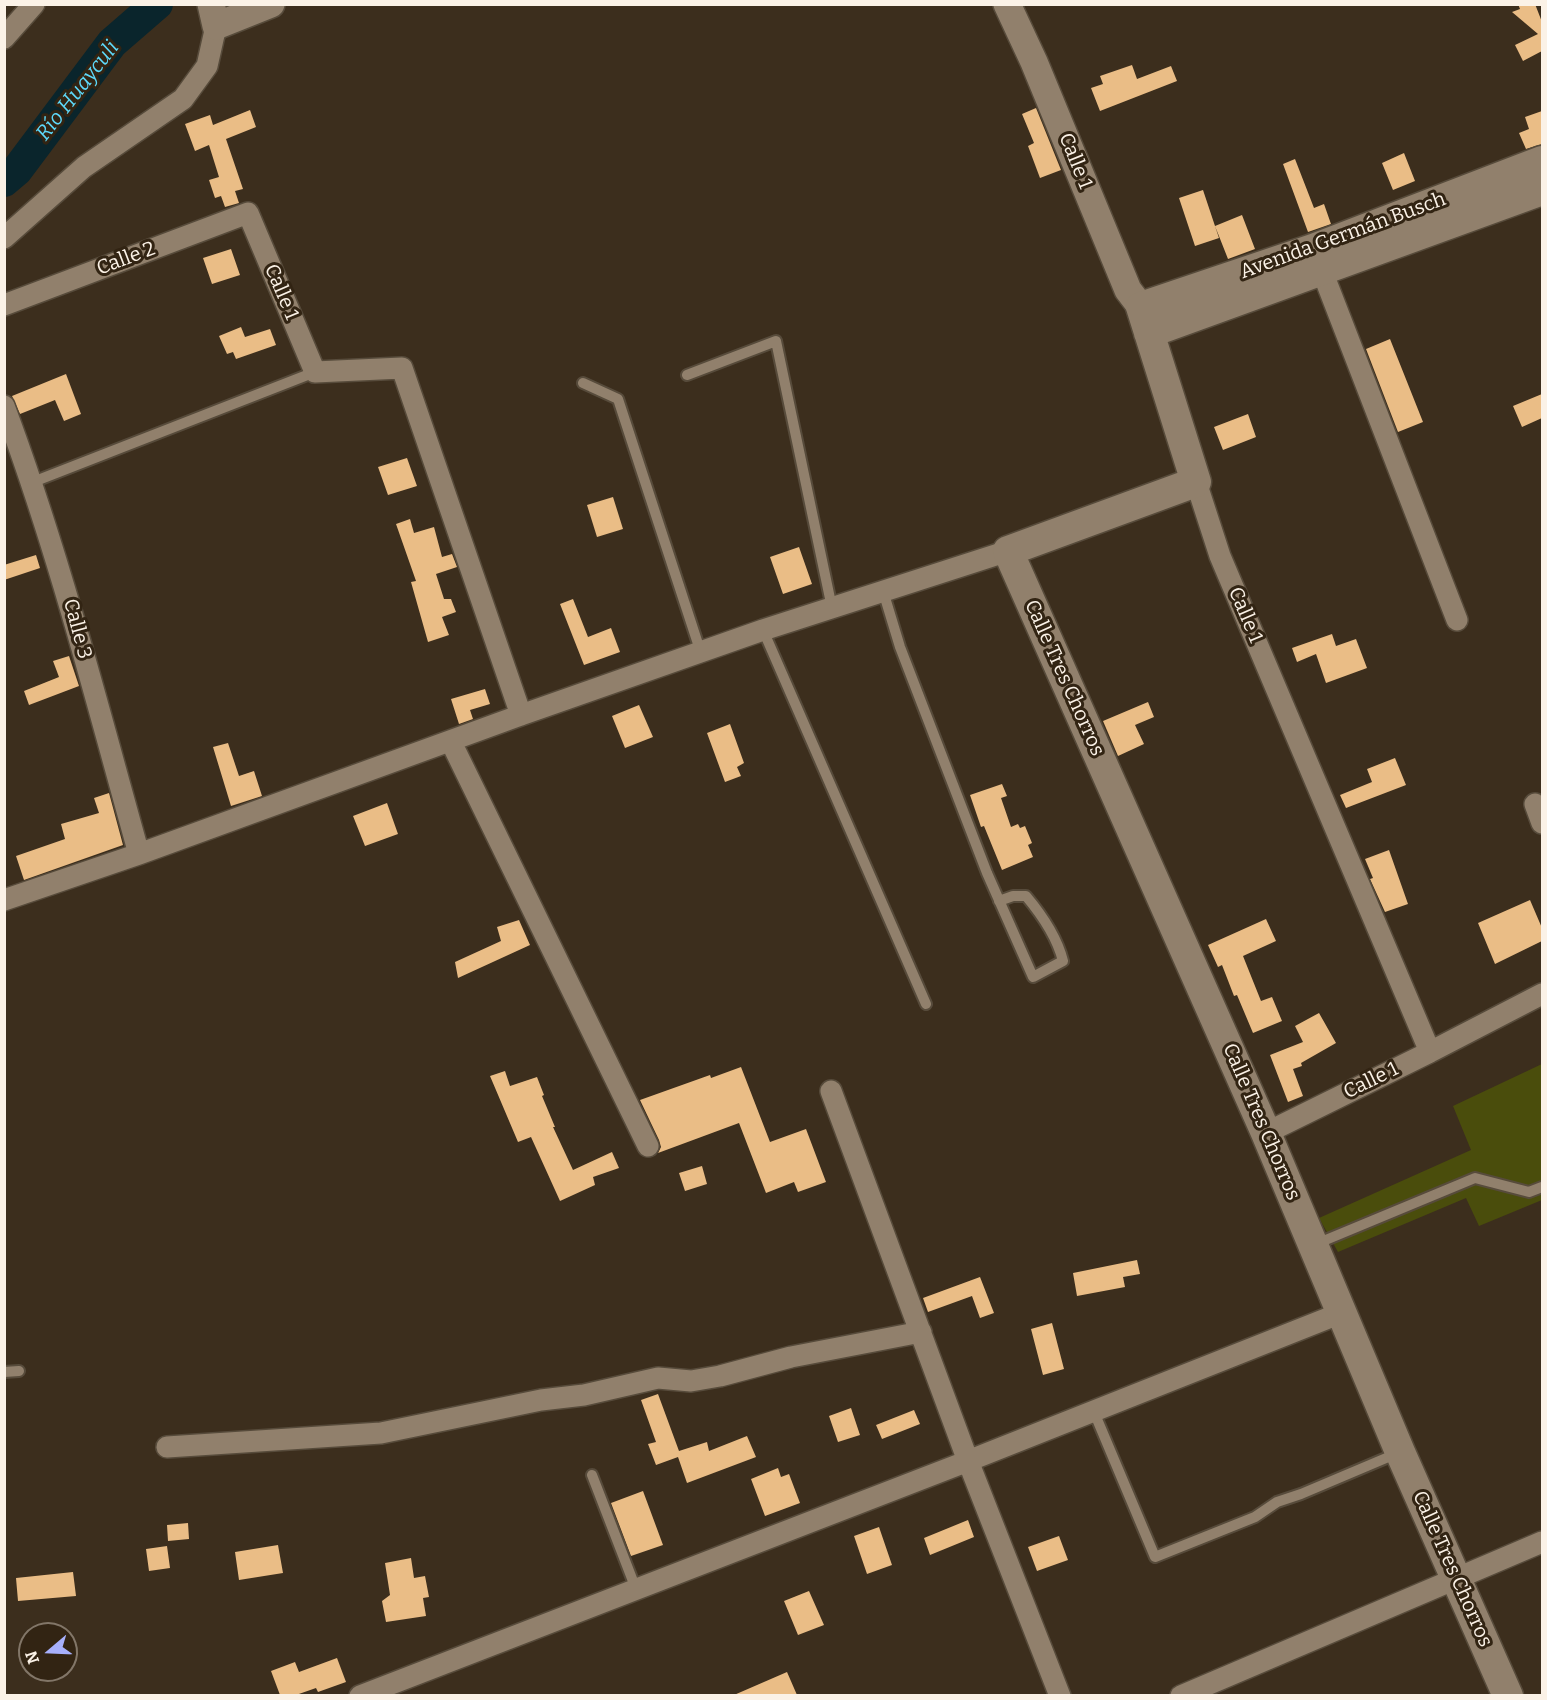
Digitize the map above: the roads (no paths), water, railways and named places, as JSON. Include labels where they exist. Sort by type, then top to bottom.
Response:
[{"type":"main road","name":"Avenida Germán Busch","points":[[1318,259],[1542,161]]},
{"type":"main road","name":"Avenida Germán Busch","points":[[1145,320],[1318,259],[1542,189]]},
{"type":"main road","name":"Calle 1","points":[[1145,320],[1196,482]]},
{"type":"main road","points":[[1008,551],[1196,482]]},
{"type":"main road","name":"Calle Tres Chorros","points":[[1008,551],[1266,1132],[1400,1452],[1508,1695]]},
{"type":"street","points":[[4,38],[34,4]]},
{"type":"street","points":[[4,238],[84,167],[183,99],[207,66],[213,15],[271,4]]},
{"type":"street","name":"Calle 1","points":[[1007,4],[1034,62],[1128,290],[1145,320]]},
{"type":"street","name":"Calle 1","points":[[248,213],[315,372]]},
{"type":"street","name":"Calle 2","points":[[4,305],[248,213]]},
{"type":"street","points":[[1318,259],[1457,620]]},
{"type":"street","points":[[315,372],[402,368],[521,715]]},
{"type":"street","name":"Calle 3","points":[[4,406],[33,482],[61,572],[139,855]]},
{"type":"street","name":"Calle 1","points":[[1196,482],[1220,556],[1430,1052],[1266,1132]]},
{"type":"street","points":[[4,900],[139,855],[521,715],[763,630],[1008,551]]},
{"type":"street","points":[[451,742],[648,1146]]},
{"type":"street","points":[[1430,1052],[1542,994]]},
{"type":"street","points":[[831,1091],[968,1461],[1060,1695]]},
{"type":"street","points":[[360,1695],[1094,1412],[1341,1313]]},
{"type":"street","points":[[167,1447],[381,1433],[541,1400],[584,1395],[658,1378],[691,1381],[711,1378],[791,1357],[921,1332]]},
{"type":"street","points":[[1181,1695],[1542,1542]]},
{"type":"lane","points":[[687,375],[776,341],[832,608]]},
{"type":"lane","points":[[33,482],[315,372]]},
{"type":"lane","points":[[583,383],[618,399],[701,653]]},
{"type":"lane","points":[[883,591],[904,657],[999,901],[1033,977],[1063,961],[1059,945],[1026,896],[1013,896],[999,901]]},
{"type":"lane","points":[[763,630],[926,1004]]},
{"type":"lane","points":[[1313,1246],[1475,1178],[1529,1192],[1542,1187]]},
{"type":"lane","points":[[4,1372],[19,1371]]},
{"type":"lane","points":[[1094,1412],[1155,1557],[1255,1517],[1277,1502],[1400,1452]]},
{"type":"lane","points":[[591,1475],[636,1589]]},
{"type":"waterway","name":"Río Huayculi","points":[[4,181],[17,170],[112,43],[157,4]]}]
